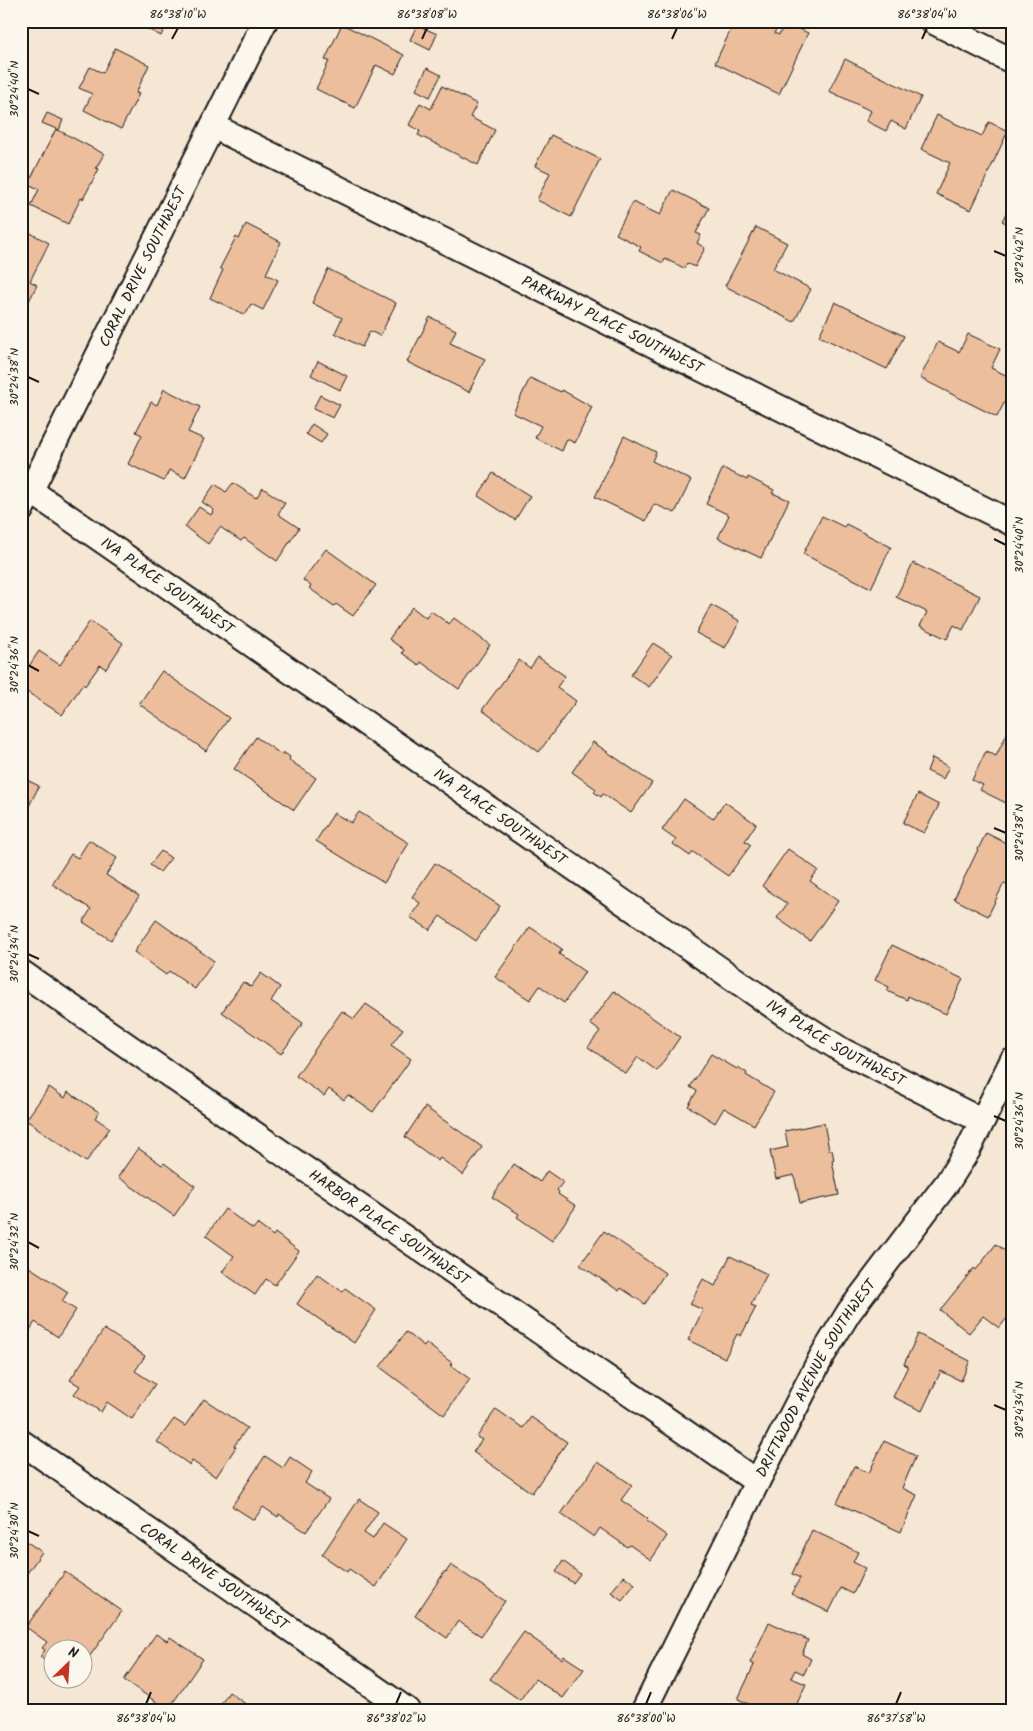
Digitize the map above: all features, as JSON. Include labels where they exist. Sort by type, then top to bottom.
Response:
[{"type":"street","name":"CORAL DRIVE SOUTHWEST","points":[[26,500],[265,21]]},
{"type":"street","points":[[932,21],[1012,61]]},
{"type":"street","name":"PARKWAY PLACE SOUTHWEST","points":[[212,126],[1012,523]]},
{"type":"street","name":"IVA PLACE SOUTHWEST","points":[[26,500],[783,1014],[843,1050],[982,1121]]},
{"type":"street","name":"HARBOR PLACE SOUTHWEST","points":[[21,972],[757,1482]]},
{"type":"street","name":"DRIFTWOOD AVENUE SOUTHWEST","points":[[644,1710],[822,1356],[845,1319],[947,1183],[968,1150],[1012,1061]]},
{"type":"street","name":"CORAL DRIVE SOUTHWEST","points":[[21,1442],[407,1710]]},
{"type":"building","points":[[132,21],[168,21],[161,36]]},
{"type":"building","points":[[735,21],[764,21],[777,28],[774,33],[779,35],[785,22],[808,33],[779,94],[715,63]]},
{"type":"building","points":[[342,24],[404,55],[395,74],[376,65],[355,108],[316,89],[329,61],[325,60]]},
{"type":"building","points":[[417,25],[437,34],[430,50],[410,40]]},
{"type":"building","points":[[115,48],[149,65],[136,93],[139,94],[121,129],[84,110],[92,94],[79,88],[90,67],[103,73]]},
{"type":"building","points":[[845,59],[921,97],[906,129],[891,121],[886,131],[866,121],[871,111],[829,91]]},
{"type":"building","points":[[427,68],[441,75],[430,97],[416,90]]},
{"type":"building","points":[[442,86],[477,104],[470,117],[495,130],[478,165],[418,135],[420,131],[409,125],[420,103],[431,109]]},
{"type":"building","points":[[47,113],[63,120],[59,130],[42,123]]},
{"type":"building","points":[[937,115],[982,136],[989,122],[1008,131],[971,210],[936,194],[950,163],[921,149]]},
{"type":"building","points":[[56,129],[104,154],[96,168],[99,169],[68,224],[31,206],[39,189],[28,184]]},
{"type":"building","points":[[551,135],[600,159],[571,217],[537,200],[550,173],[535,166]]},
{"type":"building","points":[[673,190],[709,208],[696,233],[701,235],[697,243],[705,248],[695,267],[687,263],[684,268],[665,259],[663,263],[639,251],[641,247],[616,234],[633,202],[660,215]]},
{"type":"building","points":[[1012,201],[1012,226],[1002,221]]},
{"type":"building","points":[[246,224],[281,242],[266,274],[278,280],[263,310],[251,304],[245,315],[210,298],[223,270],[220,268],[236,237],[239,239]]},
{"type":"building","points":[[756,227],[787,243],[773,269],[811,289],[794,322],[725,286]]},
{"type":"building","points":[[21,228],[49,243],[30,281],[37,285],[21,317]]},
{"type":"building","points":[[328,269],[396,303],[380,336],[370,331],[362,347],[335,333],[342,318],[312,303]]},
{"type":"building","points":[[835,302],[904,336],[887,369],[819,336]]},
{"type":"building","points":[[430,317],[456,330],[450,343],[485,359],[469,392],[407,362]]},
{"type":"building","points":[[968,334],[1000,349],[991,368],[1012,378],[1012,387],[997,417],[920,378],[938,342],[959,352]]},
{"type":"building","points":[[318,361],[347,376],[340,390],[311,375]]},
{"type":"building","points":[[530,378],[561,392],[562,390],[592,407],[575,443],[567,439],[562,451],[535,438],[541,426],[513,413]]},
{"type":"building","points":[[164,389],[200,407],[188,432],[204,439],[185,478],[169,470],[164,481],[128,464],[142,435],[136,432],[151,402],[157,405]]},
{"type":"building","points":[[320,395],[340,405],[333,418],[313,409]]},
{"type":"building","points":[[312,424],[327,434],[321,443],[306,434]]},
{"type":"building","points":[[624,436],[656,452],[652,461],[691,480],[675,513],[654,504],[646,521],[595,497]]},
{"type":"building","points":[[723,468],[747,480],[748,477],[774,490],[772,493],[789,500],[761,558],[718,538],[729,515],[706,504]]},
{"type":"building","points":[[493,473],[530,496],[515,520],[478,496]]},
{"type":"building","points":[[233,483],[256,498],[263,488],[285,503],[278,514],[299,528],[277,561],[244,538],[241,541],[220,527],[208,544],[185,527],[199,507],[211,515],[214,510],[202,502],[215,484],[226,492]]},
{"type":"building","points":[[822,516],[844,527],[846,524],[891,547],[871,588],[803,554]]},
{"type":"building","points":[[326,549],[376,585],[353,616],[336,604],[334,606],[309,588],[311,586],[303,580]]},
{"type":"building","points":[[913,563],[980,596],[963,630],[954,625],[947,639],[920,626],[927,612],[896,597]]},
{"type":"building","points":[[711,605],[740,621],[725,648],[696,633]]},
{"type":"building","points":[[412,607],[426,618],[431,611],[449,624],[454,618],[490,645],[459,689],[421,662],[419,665],[402,653],[404,650],[389,639]]},
{"type":"building","points":[[90,621],[123,643],[106,669],[100,665],[85,686],[83,684],[62,715],[21,688],[21,678],[39,651],[60,665]]},
{"type":"building","points":[[653,643],[672,655],[649,687],[631,675]]},
{"type":"building","points":[[538,657],[565,676],[557,687],[576,701],[539,752],[482,710],[519,660],[530,668]]},
{"type":"building","points":[[162,671],[229,718],[206,751],[139,704]]},
{"type":"building","points":[[1012,724],[1012,806],[980,790],[983,785],[972,780],[986,751],[996,756]]},
{"type":"building","points":[[256,737],[282,755],[283,752],[290,757],[289,760],[316,778],[294,810],[234,769]]},
{"type":"building","points":[[593,742],[652,783],[631,813],[603,794],[601,797],[594,792],[596,789],[572,772]]},
{"type":"building","points":[[932,758],[949,767],[943,779],[927,771]]},
{"type":"building","points":[[21,777],[39,786],[21,822]]},
{"type":"building","points":[[918,794],[939,805],[924,833],[903,823]]},
{"type":"building","points":[[684,799],[713,819],[725,802],[756,824],[745,841],[751,845],[728,876],[693,852],[690,856],[673,844],[676,840],[662,830]]},
{"type":"building","points":[[359,812],[409,843],[384,883],[316,841],[334,813],[351,823]]},
{"type":"building","points":[[986,833],[1012,846],[1012,884],[1011,886],[1004,883],[988,916],[954,899]]},
{"type":"building","points":[[89,840],[117,858],[106,875],[139,896],[111,940],[83,922],[91,909],[52,884],[71,854],[78,858]]},
{"type":"building","points":[[788,849],[818,870],[810,881],[838,901],[810,941],[777,918],[787,904],[762,886]]},
{"type":"building","points":[[161,851],[171,858],[160,872],[150,865]]},
{"type":"building","points":[[435,863],[500,906],[476,941],[440,916],[430,930],[410,917],[420,903],[412,897]]},
{"type":"building","points":[[156,920],[214,961],[195,989],[169,971],[166,975],[134,952]]},
{"type":"building","points":[[530,927],[562,949],[559,954],[585,972],[564,1003],[540,986],[530,1000],[495,977]]},
{"type":"building","points":[[892,945],[963,979],[946,1014],[908,996],[907,1000],[887,991],[889,987],[875,980]]},
{"type":"building","points":[[261,973],[280,987],[271,1001],[303,1023],[281,1054],[222,1012],[243,982],[251,987]]},
{"type":"building","points":[[614,991],[680,1037],[657,1071],[638,1057],[626,1074],[588,1047],[600,1031],[590,1024]]},
{"type":"building","points":[[366,1004],[403,1029],[391,1045],[411,1059],[373,1112],[348,1095],[344,1100],[329,1089],[324,1096],[296,1076],[342,1011],[354,1019]]},
{"type":"building","points":[[711,1054],[737,1069],[738,1067],[747,1073],[746,1075],[774,1092],[754,1125],[724,1108],[715,1123],[688,1106],[697,1091],[690,1087]]},
{"type":"building","points":[[49,1087],[65,1098],[68,1092],[99,1112],[95,1118],[110,1128],[86,1162],[26,1120]]},
{"type":"building","points":[[425,1107],[482,1147],[463,1175],[440,1158],[438,1161],[405,1137]]},
{"type":"building","points":[[824,1123],[829,1150],[832,1150],[834,1160],[832,1161],[839,1195],[800,1203],[794,1175],[776,1179],[770,1151],[788,1147],[785,1131]]},
{"type":"building","points":[[138,1148],[162,1165],[164,1163],[195,1186],[174,1216],[118,1177]]},
{"type":"building","points":[[514,1164],[540,1182],[547,1171],[563,1182],[557,1190],[558,1194],[576,1206],[552,1241],[517,1217],[519,1214],[492,1197]]},
{"type":"building","points":[[225,1209],[253,1229],[257,1224],[273,1236],[275,1233],[299,1251],[275,1285],[266,1279],[255,1295],[222,1272],[234,1256],[206,1236]]},
{"type":"building","points":[[604,1231],[665,1273],[645,1304],[621,1288],[619,1291],[580,1265]]},
{"type":"building","points":[[996,1244],[1012,1256],[1012,1321],[1007,1318],[999,1328],[983,1316],[969,1333],[940,1310],[974,1268],[976,1270]]},
{"type":"building","points":[[730,1256],[767,1274],[751,1305],[756,1307],[741,1336],[737,1334],[725,1358],[688,1340],[703,1310],[690,1304],[703,1279],[715,1286]]},
{"type":"building","points":[[29,1267],[68,1292],[62,1301],[76,1310],[58,1337],[35,1322],[21,1344],[21,1278]]},
{"type":"building","points":[[317,1274],[343,1292],[345,1288],[376,1310],[354,1343],[297,1304]]},
{"type":"building","points":[[104,1329],[145,1356],[135,1371],[155,1384],[132,1419],[107,1402],[101,1412],[74,1394],[80,1386],[70,1380]]},
{"type":"building","points":[[406,1332],[424,1346],[426,1343],[452,1363],[450,1365],[470,1379],[444,1415],[380,1367]]},
{"type":"building","points":[[918,1334],[970,1361],[961,1381],[941,1371],[922,1411],[893,1397],[908,1366],[904,1364]]},
{"type":"building","points":[[204,1399],[247,1428],[216,1477],[192,1461],[190,1465],[157,1442],[174,1419],[185,1426]]},
{"type":"building","points":[[496,1409],[523,1428],[531,1417],[567,1442],[532,1493],[473,1452],[482,1440],[477,1437]]},
{"type":"building","points":[[884,1441],[916,1456],[902,1488],[917,1495],[901,1532],[837,1503],[854,1466],[869,1473]]},
{"type":"building","points":[[265,1456],[283,1468],[290,1457],[312,1472],[305,1483],[329,1499],[306,1532],[279,1514],[278,1517],[263,1507],[254,1520],[232,1506]]},
{"type":"building","points":[[598,1462],[632,1485],[621,1500],[648,1519],[646,1521],[667,1536],[651,1560],[630,1545],[627,1547],[600,1528],[594,1537],[561,1514]]},
{"type":"building","points":[[359,1499],[378,1512],[364,1533],[373,1539],[383,1523],[407,1539],[376,1587],[349,1569],[347,1572],[322,1555]]},
{"type":"building","points":[[812,1530],[858,1552],[853,1562],[865,1568],[853,1594],[841,1588],[829,1612],[791,1594],[800,1578],[792,1574]]},
{"type":"building","points":[[21,1538],[42,1552],[21,1582]]},
{"type":"building","points":[[563,1561],[580,1574],[573,1583],[556,1572]]},
{"type":"building","points":[[451,1565],[505,1601],[481,1636],[458,1621],[447,1638],[415,1616]]},
{"type":"building","points":[[65,1572],[122,1611],[92,1653],[92,1638],[42,1638],[26,1627]]},
{"type":"building","points":[[624,1576],[635,1584],[622,1600],[611,1592]]},
{"type":"building","points":[[769,1622],[808,1640],[802,1654],[811,1659],[804,1674],[795,1670],[791,1678],[806,1684],[794,1710],[761,1710],[738,1699],[754,1665],[750,1663]]},
{"type":"building","points":[[524,1632],[562,1659],[564,1656],[584,1669],[563,1698],[535,1679],[520,1700],[490,1679]]},
{"type":"building","points":[[156,1634],[167,1641],[170,1637],[203,1659],[168,1710],[124,1680]]},
{"type":"building","points":[[229,1692],[254,1710],[217,1710]]}]
